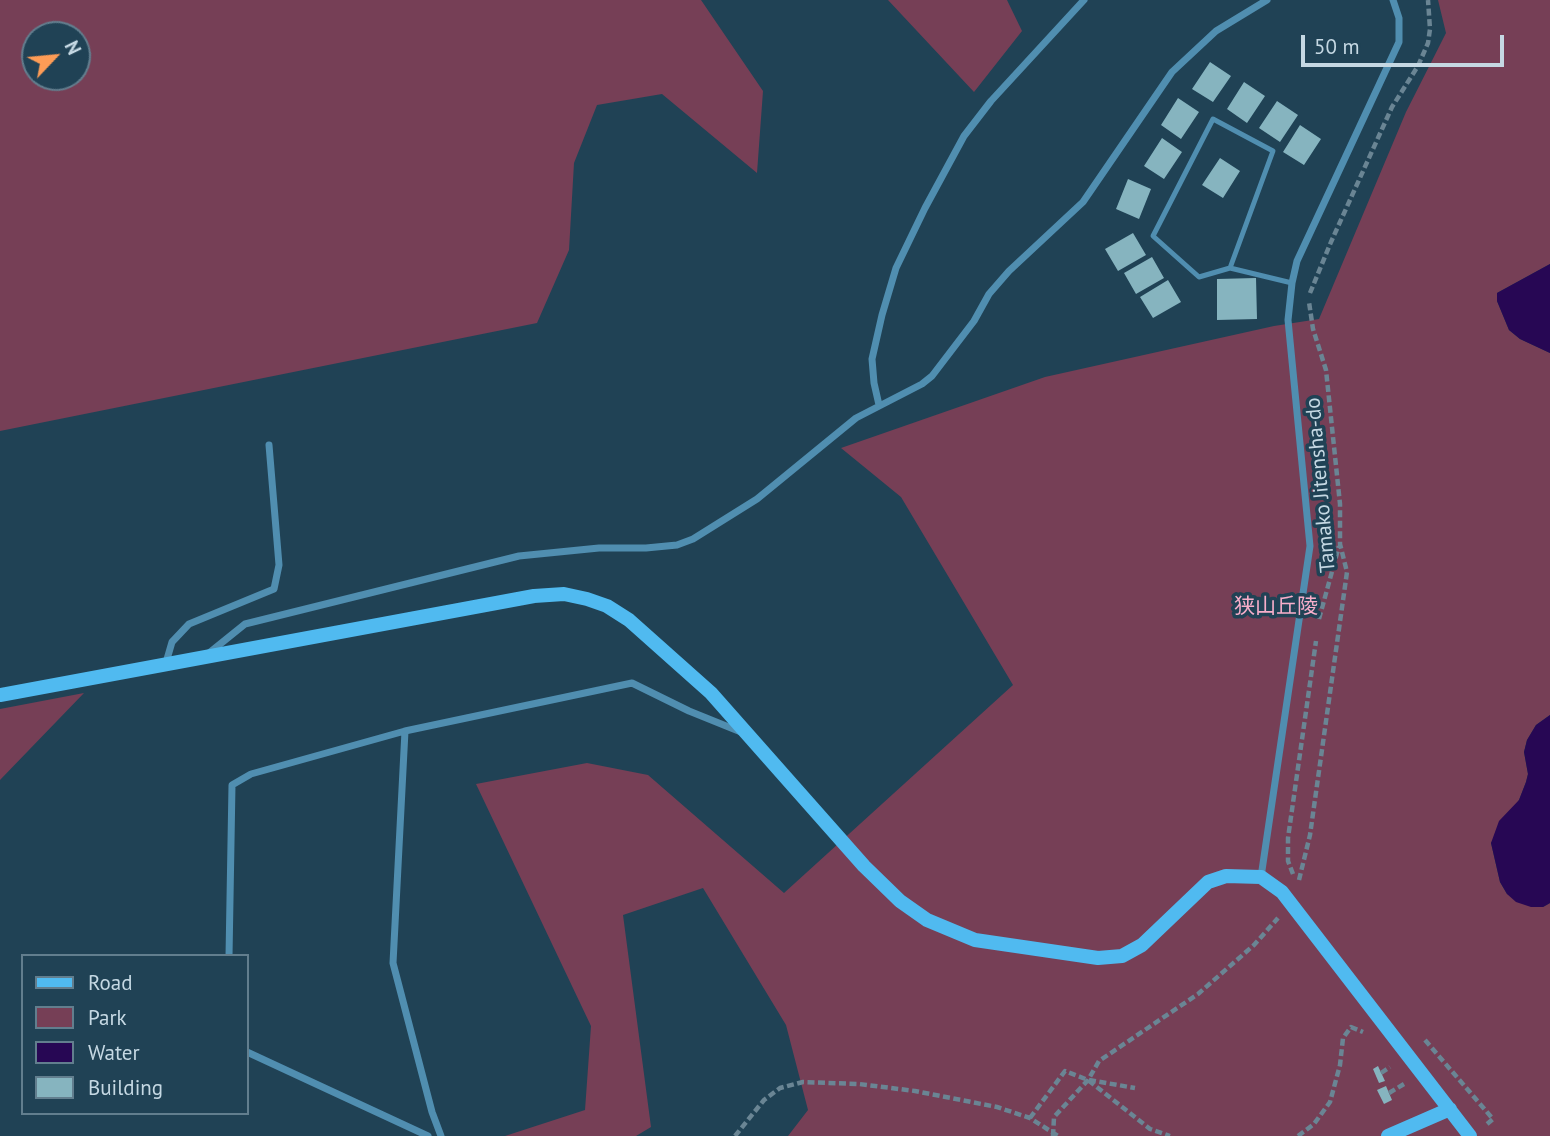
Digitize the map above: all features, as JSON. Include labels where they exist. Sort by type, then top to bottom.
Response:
[{"type":"street","points":[[879,405],[872,359],[881,316],[896,268],[925,208],[964,136],[999,92],[1084,0]]},
{"type":"street","points":[[200,660],[245,624],[337,600],[519,556],[599,548],[677,545],[693,539],[757,499],[856,418],[922,384],[932,376],[974,321],[996,286],[1083,202],[1172,72],[1216,31],[1266,0]]},
{"type":"street","points":[[1261,877],[1310,546],[1288,320],[1292,283],[1297,261],[1399,42],[1399,18],[1393,0]]},
{"type":"street","points":[[165,666],[172,642],[189,624],[274,589],[279,565],[269,445]]},
{"type":"street","points":[[0,695],[534,596],[564,594],[607,606],[629,620],[711,693],[864,866],[900,901],[927,920],[975,940],[1098,958],[1122,956],[1142,945],[1208,882],[1226,876],[1261,877],[1282,892],[1470,1136]]},
{"type":"street","points":[[229,954],[232,785],[251,774],[405,731],[632,683],[745,733]]},
{"type":"street","points":[[405,731],[393,963],[432,1112],[441,1136]]},
{"type":"street","points":[[248,1052],[428,1136]]},
{"type":"street","points":[[1388,1136],[1450,1109]]},
{"type":"lane","points":[[1230,268],[1273,150],[1213,119],[1153,236],[1199,277],[1230,268],[1292,283]]},
{"type":"path","name":"Tamako Jitensha-do","points":[[1298,883],[1308,845],[1346,582],[1340,544],[1340,504],[1326,370],[1310,317],[1309,297],[1392,107],[1418,66],[1428,43],[1428,0]]},
{"type":"path","points":[[1303,890],[1288,861],[1288,838],[1319,618],[1340,544]]},
{"type":"path","points":[[1055,1136],[1054,1116],[1088,1080],[1099,1061],[1198,994],[1254,945],[1282,913]]},
{"type":"path","points":[[1298,1136],[1314,1124],[1329,1102],[1340,1065],[1343,1038],[1351,1027],[1363,1031],[1370,1040]]},
{"type":"path","points":[[1421,1035],[1493,1119],[1486,1126]]},
{"type":"path","points":[[1384,1058],[1410,1093]]},
{"type":"path","points":[[1381,1073],[1390,1067]]},
{"type":"path","points":[[1030,1118],[1065,1071],[1088,1080],[1135,1088]]},
{"type":"path","points":[[1088,1080],[1150,1129],[1170,1136]]},
{"type":"path","points":[[735,1136],[764,1100],[780,1088],[803,1082],[859,1084],[915,1091],[997,1107],[1030,1118],[1055,1136]]},
{"type":"path","points":[[1389,1093],[1404,1084]]},
{"type":"green space","points":[[0,0],[701,0],[763,91],[757,173],[662,94],[597,105],[574,163],[569,250],[537,323],[0,431]]},
{"type":"green space","points":[[888,0],[1007,0],[1022,31],[974,92]]},
{"type":"green space","name":"狭山丘陵","points":[[1438,0],[1550,0],[1550,264],[1497,293],[1497,301],[1509,330],[1520,339],[1550,353],[1550,715],[1536,725],[1527,740],[1524,752],[1528,774],[1526,782],[1519,800],[1491,843],[1500,882],[1507,894],[1543,907],[1550,903],[1550,1136],[788,1136],[808,1110],[786,1025],[703,888],[623,915],[651,1127],[636,1136],[505,1136],[585,1110],[591,1026],[476,784],[587,763],[648,775],[784,893],[1013,685],[901,497],[841,448],[1045,377],[1274,326],[1319,319],[1406,112],[1446,33]]},
{"type":"green space","points":[[84,693],[0,780],[0,709]]},
{"type":"water","points":[[1550,264],[1550,353],[1520,339],[1509,330],[1497,301],[1497,293]]},
{"type":"water","points":[[1550,715],[1550,903],[1543,907],[1531,907],[1516,902],[1507,894],[1500,882],[1491,843],[1499,821],[1519,800],[1526,782],[1528,774],[1524,752],[1527,740],[1536,725]]},
{"type":"building","points":[[1210,62],[1231,76],[1213,102],[1192,89]]},
{"type":"building","points":[[1244,82],[1265,96],[1247,123],[1227,109]]},
{"type":"building","points":[[1178,98],[1199,112],[1181,139],[1161,125]]},
{"type":"building","points":[[1277,101],[1298,115],[1280,142],[1259,128]]},
{"type":"building","points":[[1300,125],[1321,139],[1304,165],[1283,152]]},
{"type":"building","points":[[1162,138],[1182,152],[1164,179],[1144,166]]},
{"type":"building","points":[[1220,158],[1240,171],[1223,198],[1202,185]]},
{"type":"building","points":[[1128,179],[1151,189],[1139,219],[1116,209]]},
{"type":"building","points":[[1133,233],[1146,255],[1118,271],[1105,249]]},
{"type":"building","points":[[1152,257],[1164,278],[1136,294],[1124,273]]},
{"type":"building","points":[[1256,278],[1257,319],[1217,320],[1217,279]]},
{"type":"building","points":[[1168,280],[1181,302],[1153,318],[1140,297]]},
{"type":"building","points":[[1378,1066],[1385,1081],[1379,1083],[1373,1069]]},
{"type":"building","points":[[1386,1086],[1392,1100],[1384,1104],[1377,1090]]}]
